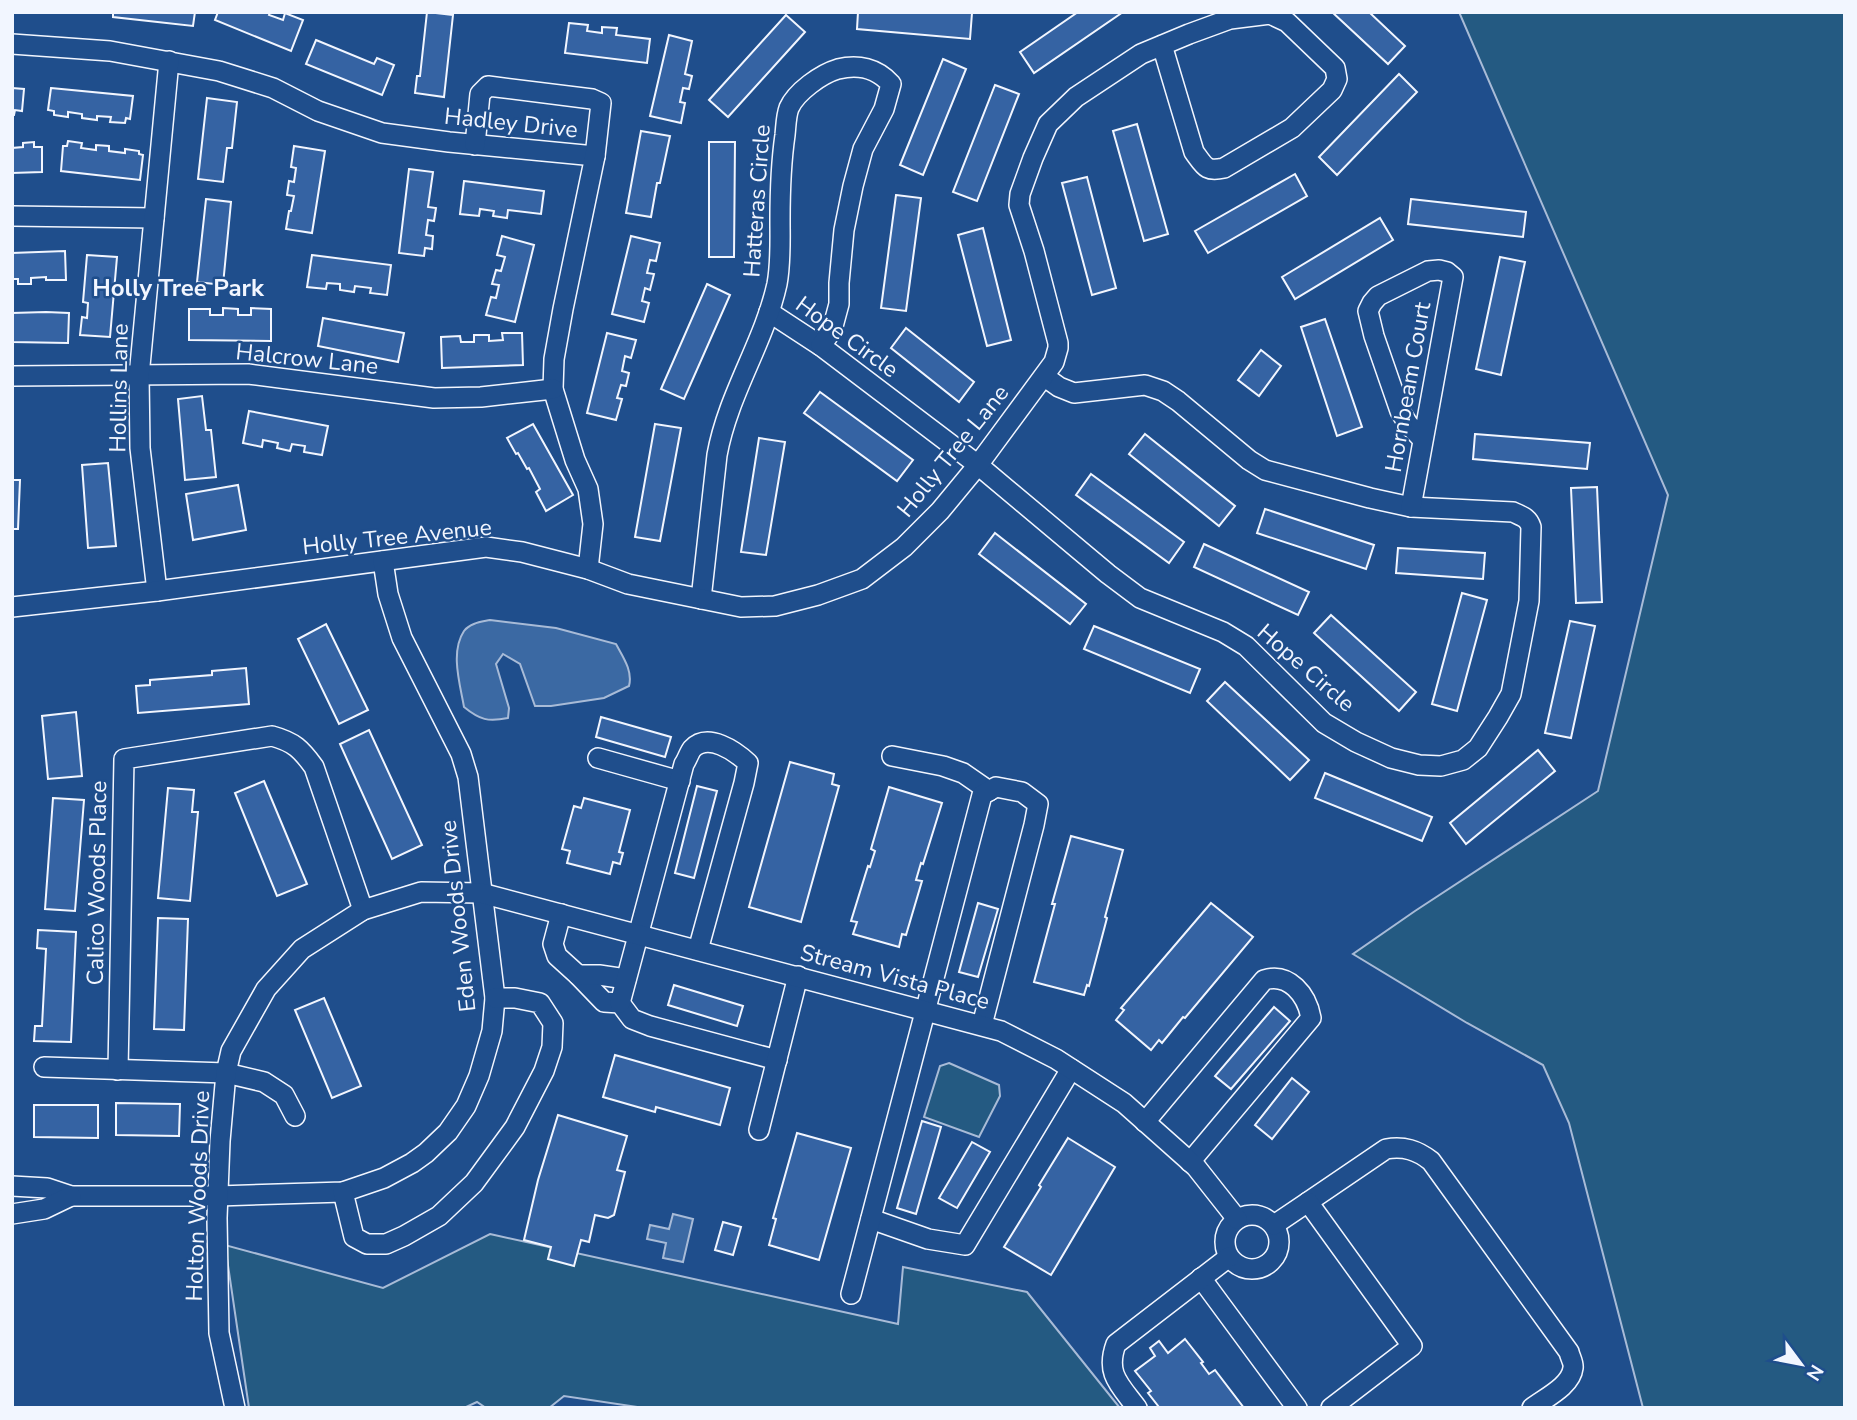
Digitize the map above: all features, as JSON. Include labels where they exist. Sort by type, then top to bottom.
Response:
[{"type":"street","points":[[1270,14],[1287,22],[1335,68],[1337,79],[1332,90],[1292,128],[1224,168],[1212,170],[1205,167],[1194,152],[1162,45],[1230,19],[1270,14]]},
{"type":"street","name":"Hadley Drive","points":[[12,44],[110,51],[219,71],[273,88],[318,111],[382,133],[595,156],[554,359],[554,389],[575,460],[588,489],[593,524],[588,569]]},
{"type":"street","name":"Holly Tree Lane","points":[[862,579],[904,547],[940,512],[1045,377],[1057,355],[1058,343],[1019,205],[1032,158],[1048,124],[1076,97],[1141,54],[1162,45]]},
{"type":"street","name":"Hollins Lane","points":[[156,591],[140,448],[139,376],[169,61]]},
{"type":"street","name":"Hatteras Circle","points":[[701,599],[721,435],[778,282],[783,149],[789,109],[796,98],[816,79],[832,71],[860,66],[885,78],[891,85],[884,108],[863,149],[853,186],[844,230],[839,303],[832,330],[821,346]]},
{"type":"street","points":[[475,145],[480,94],[488,86],[592,99],[601,103],[595,156]]},
{"type":"street","points":[[12,216],[154,218]]},
{"type":"street","name":"Hornbeam Court","points":[[1411,507],[1453,276],[1438,270],[1428,271],[1378,296],[1368,311],[1400,411],[1423,440]]},
{"type":"street","name":"Hope Circle","points":[[769,312],[821,346],[978,465],[1090,560],[1140,598],[1223,632],[1247,646],[1324,723],[1391,758],[1419,765],[1441,766],[1463,760],[1478,748],[1511,694],[1529,601],[1531,527],[1525,517],[1513,512],[1411,507],[1265,470],[1163,391],[1145,385],[1074,393],[1045,377]]},
{"type":"street","name":"Halcrow Lane","points":[[12,376],[248,374],[434,398],[481,397],[554,389]]},
{"type":"street","name":"Holly Tree Avenue","points":[[12,607],[156,591],[486,547],[522,552],[588,569],[628,583],[741,607],[775,606],[818,595],[862,579]]},
{"type":"street","name":"Eden Woods Drive","points":[[12,1186],[47,1188],[71,1196],[218,1196],[343,1192],[384,1178],[412,1163],[448,1132],[466,1106],[479,1076],[492,1031],[495,998],[468,777],[461,754],[401,638],[390,601],[383,561]]},
{"type":"street","name":"Calico Woods Place","points":[[118,1070],[124,759],[272,736],[293,744],[314,767],[363,910]]},
{"type":"street","points":[[620,1003],[684,764],[692,750],[705,742],[731,748],[748,763],[698,950]]},
{"type":"street","points":[[892,756],[953,770],[989,791]]},
{"type":"street","points":[[598,758],[680,780]]},
{"type":"street","points":[[851,1294],[982,795],[996,787],[1022,792],[1038,804],[982,1025]]},
{"type":"street","name":"Holton Woods Drive","points":[[235,1408],[219,1334],[217,1218],[220,1141],[226,1073],[231,1051],[266,989],[302,949],[363,910],[421,891],[481,893]]},
{"type":"street","name":"Stream Vista Place","points":[[481,893],[1001,1031],[1071,1069],[1124,1103],[1196,1167],[1237,1219]]},
{"type":"street","points":[[561,914],[553,944],[556,957],[604,1002],[620,1003],[632,1019],[650,1026],[777,1060]]},
{"type":"street","points":[[578,975],[626,979]]},
{"type":"street","points":[[759,1130],[798,976]]},
{"type":"street","points":[[1145,1122],[1264,980],[1273,977],[1291,984],[1309,1004],[1311,1018],[1190,1162]]},
{"type":"street","points":[[343,1192],[354,1237],[367,1244],[386,1244],[404,1237],[439,1216],[474,1183],[516,1127],[544,1071],[552,1047],[553,1023],[540,1003],[515,998],[495,998]]},
{"type":"street","points":[[44,1067],[226,1073],[264,1082],[284,1096],[295,1116]]},
{"type":"street","points":[[871,1219],[928,1239],[965,1245],[1071,1069]]},
{"type":"street","points":[[1274,1225],[1386,1149],[1396,1147],[1414,1150],[1431,1161],[1569,1352],[1574,1367],[1570,1376],[1564,1385],[1532,1408]]},
{"type":"street","name":"Eden Woods Drive","points":[[12,1214],[44,1209],[71,1196]]},
{"type":"street","points":[[1308,1202],[1412,1346],[1331,1408]]},
{"type":"street","points":[[1253,1215],[1274,1225],[1280,1242],[1274,1258],[1268,1264],[1260,1268],[1243,1268],[1229,1257],[1225,1238],[1237,1219],[1253,1215]]},
{"type":"street","points":[[1137,1408],[1113,1376],[1111,1357],[1116,1344],[1229,1257]]},
{"type":"street","points":[[1201,1278],[1297,1408]]},
{"type":"shaded area","points":[[1459,12],[1845,12],[1845,1408],[1643,1408],[1569,1123],[1543,1065],[1353,954],[1598,791],[1668,495]]},
{"type":"shaded area","points":[[490,620],[556,628],[616,644],[628,670],[629,686],[604,698],[535,706],[520,664],[503,654],[496,664],[509,708],[508,718],[490,720],[475,715],[464,707],[457,668],[458,648],[466,628]]},
{"type":"shaded area","points":[[949,1063],[999,1085],[1000,1096],[979,1137],[924,1117],[940,1066]]},
{"type":"shaded area","points":[[673,1214],[693,1219],[683,1262],[663,1258],[666,1243],[647,1239],[650,1225],[669,1229]]},
{"type":"shaded area","points":[[490,1234],[898,1324],[903,1267],[1027,1292],[1120,1408],[644,1408],[564,1396],[549,1408],[486,1408],[477,1402],[464,1408],[249,1408],[225,1245],[383,1288]]},
{"type":"building","points":[[113,12],[195,12],[193,26],[113,17]]},
{"type":"building","points":[[218,12],[270,12],[269,15],[283,20],[285,13],[303,20],[291,51],[215,20]]},
{"type":"building","points":[[427,12],[453,15],[444,97],[415,93],[417,76],[420,76]]},
{"type":"building","points":[[858,12],[972,13],[970,39],[857,29]]},
{"type":"building","points":[[1078,12],[1123,12],[1034,73],[1020,52]]},
{"type":"building","points":[[1332,12],[1369,12],[1405,46],[1388,64]]},
{"type":"building","points":[[786,15],[805,32],[728,117],[709,100]]},
{"type":"building","points":[[569,23],[588,25],[587,31],[602,33],[602,27],[617,28],[616,35],[650,39],[647,63],[565,53]]},
{"type":"building","points":[[669,35],[692,41],[685,74],[692,76],[689,89],[683,88],[680,102],[685,103],[681,123],[650,116]]},
{"type":"building","points":[[316,40],[374,64],[377,58],[394,65],[382,95],[306,64]]},
{"type":"building","points":[[943,59],[966,69],[923,175],[900,165]]},
{"type":"building","points":[[1399,74],[1417,92],[1337,175],[1319,157]]},
{"type":"building","points":[[995,85],[1019,94],[977,201],[953,192]]},
{"type":"building","points":[[12,88],[24,89],[22,111],[15,110],[14,115],[12,115]]},
{"type":"building","points":[[51,88],[133,96],[130,119],[126,118],[125,123],[110,122],[111,117],[97,116],[97,120],[82,118],[82,114],[68,112],[68,117],[54,115],[54,111],[48,110]]},
{"type":"building","points":[[207,98],[237,102],[232,148],[227,148],[223,182],[198,179]]},
{"type":"building","points":[[1137,124],[1168,234],[1144,241],[1113,131]]},
{"type":"building","points":[[641,131],[670,136],[651,217],[626,213]]},
{"type":"building","points":[[68,141],[82,143],[81,148],[96,150],[96,145],[109,146],[109,151],[139,151],[139,154],[143,155],[140,180],[61,171],[63,146],[67,146]]},
{"type":"building","points":[[34,142],[34,147],[42,147],[42,172],[12,173],[12,148]]},
{"type":"building","points":[[709,142],[735,142],[734,257],[709,257]]},
{"type":"building","points":[[294,146],[325,151],[312,233],[286,229],[294,196],[287,195],[289,181],[294,182],[296,168],[291,167]]},
{"type":"building","points":[[409,169],[433,172],[428,207],[436,208],[434,221],[428,220],[426,235],[433,236],[432,249],[425,248],[424,256],[399,253]]},
{"type":"building","points":[[1295,174],[1307,196],[1208,253],[1195,231]]},
{"type":"building","points":[[1087,177],[1116,288],[1092,295],[1062,183]]},
{"type":"building","points":[[464,181],[544,191],[541,214],[508,210],[507,218],[493,216],[494,211],[480,209],[479,216],[460,214]]},
{"type":"building","points":[[896,195],[921,198],[906,311],[881,308]]},
{"type":"building","points":[[206,199],[231,202],[223,285],[197,282]]},
{"type":"building","points":[[1411,199],[1526,212],[1523,237],[1408,224]]},
{"type":"building","points":[[1380,218],[1393,240],[1295,299],[1282,277]]},
{"type":"building","points":[[983,228],[1011,340],[987,346],[958,235]]},
{"type":"building","points":[[502,236],[534,245],[515,322],[486,315],[491,297],[496,298],[499,285],[492,284],[496,270],[501,271],[505,257],[497,255]]},
{"type":"building","points":[[631,236],[660,243],[656,261],[650,260],[647,273],[654,274],[650,290],[645,288],[642,301],[649,303],[644,322],[612,314]]},
{"type":"building","points":[[65,251],[66,280],[31,278],[31,284],[18,284],[18,279],[12,279],[12,253]]},
{"type":"building","points":[[87,255],[117,257],[110,337],[80,335],[82,317],[87,318],[88,303],[83,302]]},
{"type":"building","points":[[312,255],[391,265],[387,295],[370,293],[371,288],[355,286],[354,292],[340,290],[340,284],[327,283],[326,289],[307,287]]},
{"type":"building","points":[[1500,257],[1525,262],[1501,375],[1476,369]]},
{"type":"building","points":[[707,284],[730,295],[684,399],[661,389]]},
{"type":"building","points":[[223,308],[238,309],[238,315],[251,315],[251,308],[271,309],[271,341],[189,340],[189,309],[210,309],[210,315],[223,315]]},
{"type":"building","points":[[12,313],[69,313],[68,343],[12,342]]},
{"type":"building","points":[[323,318],[404,333],[398,362],[318,346]]},
{"type":"building","points":[[1325,319],[1362,427],[1337,436],[1301,327]]},
{"type":"building","points":[[906,328],[974,382],[959,402],[891,348]]},
{"type":"building","points":[[502,333],[522,333],[523,365],[442,368],[441,337],[460,336],[461,342],[474,342],[474,335],[489,335],[489,341],[503,340]]},
{"type":"building","points":[[607,333],[636,340],[631,358],[625,356],[622,371],[629,373],[626,386],[621,385],[617,398],[622,399],[616,420],[587,413]]},
{"type":"building","points":[[1261,350],[1281,366],[1259,396],[1238,380]]},
{"type":"building","points":[[820,392],[913,460],[897,481],[804,413]]},
{"type":"building","points":[[202,396],[206,430],[211,430],[216,477],[185,480],[178,399]]},
{"type":"building","points":[[249,411],[328,426],[322,455],[304,452],[305,446],[292,444],[290,451],[277,448],[278,443],[263,440],[262,447],[243,443]]},
{"type":"building","points":[[533,424],[573,495],[546,511],[536,492],[540,489],[529,468],[527,469],[518,453],[516,454],[507,438]]},
{"type":"building","points":[[655,424],[681,428],[660,541],[635,537]]},
{"type":"building","points":[[1145,434],[1235,506],[1219,526],[1129,454]]},
{"type":"building","points":[[1475,434],[1590,443],[1587,469],[1473,459]]},
{"type":"building","points":[[759,438],[785,442],[766,555],[741,552]]},
{"type":"building","points":[[108,463],[116,546],[88,548],[82,465]]},
{"type":"building","points":[[1091,474],[1184,542],[1169,563],[1076,495]]},
{"type":"building","points":[[12,480],[20,480],[18,529],[12,529]]},
{"type":"building","points":[[238,485],[246,530],[193,540],[186,494]]},
{"type":"building","points":[[1597,487],[1602,602],[1576,603],[1571,488]]},
{"type":"building","points":[[1265,509],[1374,545],[1366,569],[1257,533]]},
{"type":"building","points":[[995,533],[1086,604],[1070,624],[979,554]]},
{"type":"building","points":[[1204,544],[1309,592],[1298,615],[1194,567]]},
{"type":"building","points":[[1398,548],[1485,553],[1483,579],[1396,573]]},
{"type":"building","points":[[1462,593],[1487,600],[1457,711],[1432,704]]},
{"type":"building","points":[[1331,615],[1416,692],[1399,711],[1314,633]]},
{"type":"building","points":[[1570,621],[1595,626],[1571,738],[1545,733]]},
{"type":"building","points":[[326,624],[368,710],[339,724],[298,639]]},
{"type":"building","points":[[1094,626],[1200,669],[1190,693],[1084,649]]},
{"type":"building","points":[[246,668],[249,704],[138,713],[136,686],[150,685],[150,680],[212,675],[212,671]]},
{"type":"building","points":[[1225,682],[1309,760],[1290,780],[1207,701]]},
{"type":"building","points":[[76,712],[82,776],[48,779],[42,716]]},
{"type":"building","points":[[601,717],[671,737],[665,757],[596,737]]},
{"type":"building","points":[[369,730],[422,845],[392,859],[340,744]]},
{"type":"building","points":[[1538,750],[1555,771],[1466,844],[1450,823]]},
{"type":"building","points":[[790,762],[834,774],[832,784],[839,786],[801,922],[749,907]]},
{"type":"building","points":[[1325,773],[1432,817],[1422,841],[1315,798]]},
{"type":"building","points":[[264,781],[307,884],[277,896],[235,793]]},
{"type":"building","points":[[697,786],[717,791],[694,878],[675,873]]},
{"type":"building","points":[[889,787],[942,803],[916,880],[922,881],[906,935],[902,934],[899,947],[853,934],[857,922],[851,921],[875,851],[871,849]]},
{"type":"building","points":[[168,788],[194,790],[192,812],[198,812],[190,901],[158,898]]},
{"type":"building","points":[[53,798],[84,800],[75,911],[45,909]]},
{"type":"building","points":[[584,798],[630,810],[619,852],[623,853],[620,864],[613,862],[610,874],[567,863],[570,851],[562,849],[574,806],[581,808]]},
{"type":"building","points":[[1071,836],[1123,850],[1089,986],[1087,985],[1084,995],[1034,982]]},
{"type":"building","points":[[978,903],[998,909],[978,977],[959,972]]},
{"type":"building","points":[[1211,903],[1253,937],[1185,1018],[1183,1017],[1162,1043],[1159,1040],[1151,1050],[1116,1020],[1124,1010],[1121,1008]]},
{"type":"building","points":[[158,918],[188,919],[184,1030],[154,1029]]},
{"type":"building","points":[[38,930],[76,932],[71,1042],[34,1041],[35,1026],[42,1026],[46,949],[37,948]]},
{"type":"building","points":[[674,985],[743,1006],[737,1026],[668,1005]]},
{"type":"building","points":[[324,998],[361,1086],[332,1098],[295,1010]]},
{"type":"building","points":[[1274,1007],[1290,1021],[1231,1089],[1215,1076]]},
{"type":"building","points":[[615,1055],[730,1088],[720,1125],[656,1107],[655,1112],[603,1097]]},
{"type":"building","points":[[1292,1078],[1309,1092],[1272,1139],[1255,1125]]},
{"type":"building","points":[[116,1103],[180,1104],[179,1136],[116,1135]]},
{"type":"building","points":[[34,1105],[98,1105],[98,1138],[34,1137]]},
{"type":"building","points":[[558,1115],[627,1136],[617,1170],[625,1172],[614,1215],[608,1218],[595,1215],[589,1242],[581,1240],[574,1266],[548,1259],[551,1247],[524,1240],[538,1180]]},
{"type":"building","points":[[922,1121],[941,1127],[916,1214],[897,1208]]},
{"type":"building","points":[[797,1133],[851,1148],[819,1260],[769,1245],[776,1219],[773,1218]]},
{"type":"building","points":[[1068,1138],[1115,1167],[1051,1275],[1004,1247]]},
{"type":"building","points":[[972,1142],[990,1152],[957,1208],[939,1198]]},
{"type":"building","points":[[723,1222],[741,1227],[733,1255],[715,1250]]},
{"type":"building","points":[[1185,1339],[1209,1374],[1215,1370],[1244,1408],[1159,1407],[1148,1393],[1151,1391],[1135,1371],[1155,1356],[1150,1348],[1159,1341],[1168,1353]]},
{"type":"district","name":"Holly Tree Park","points":[[178,288]]}]
